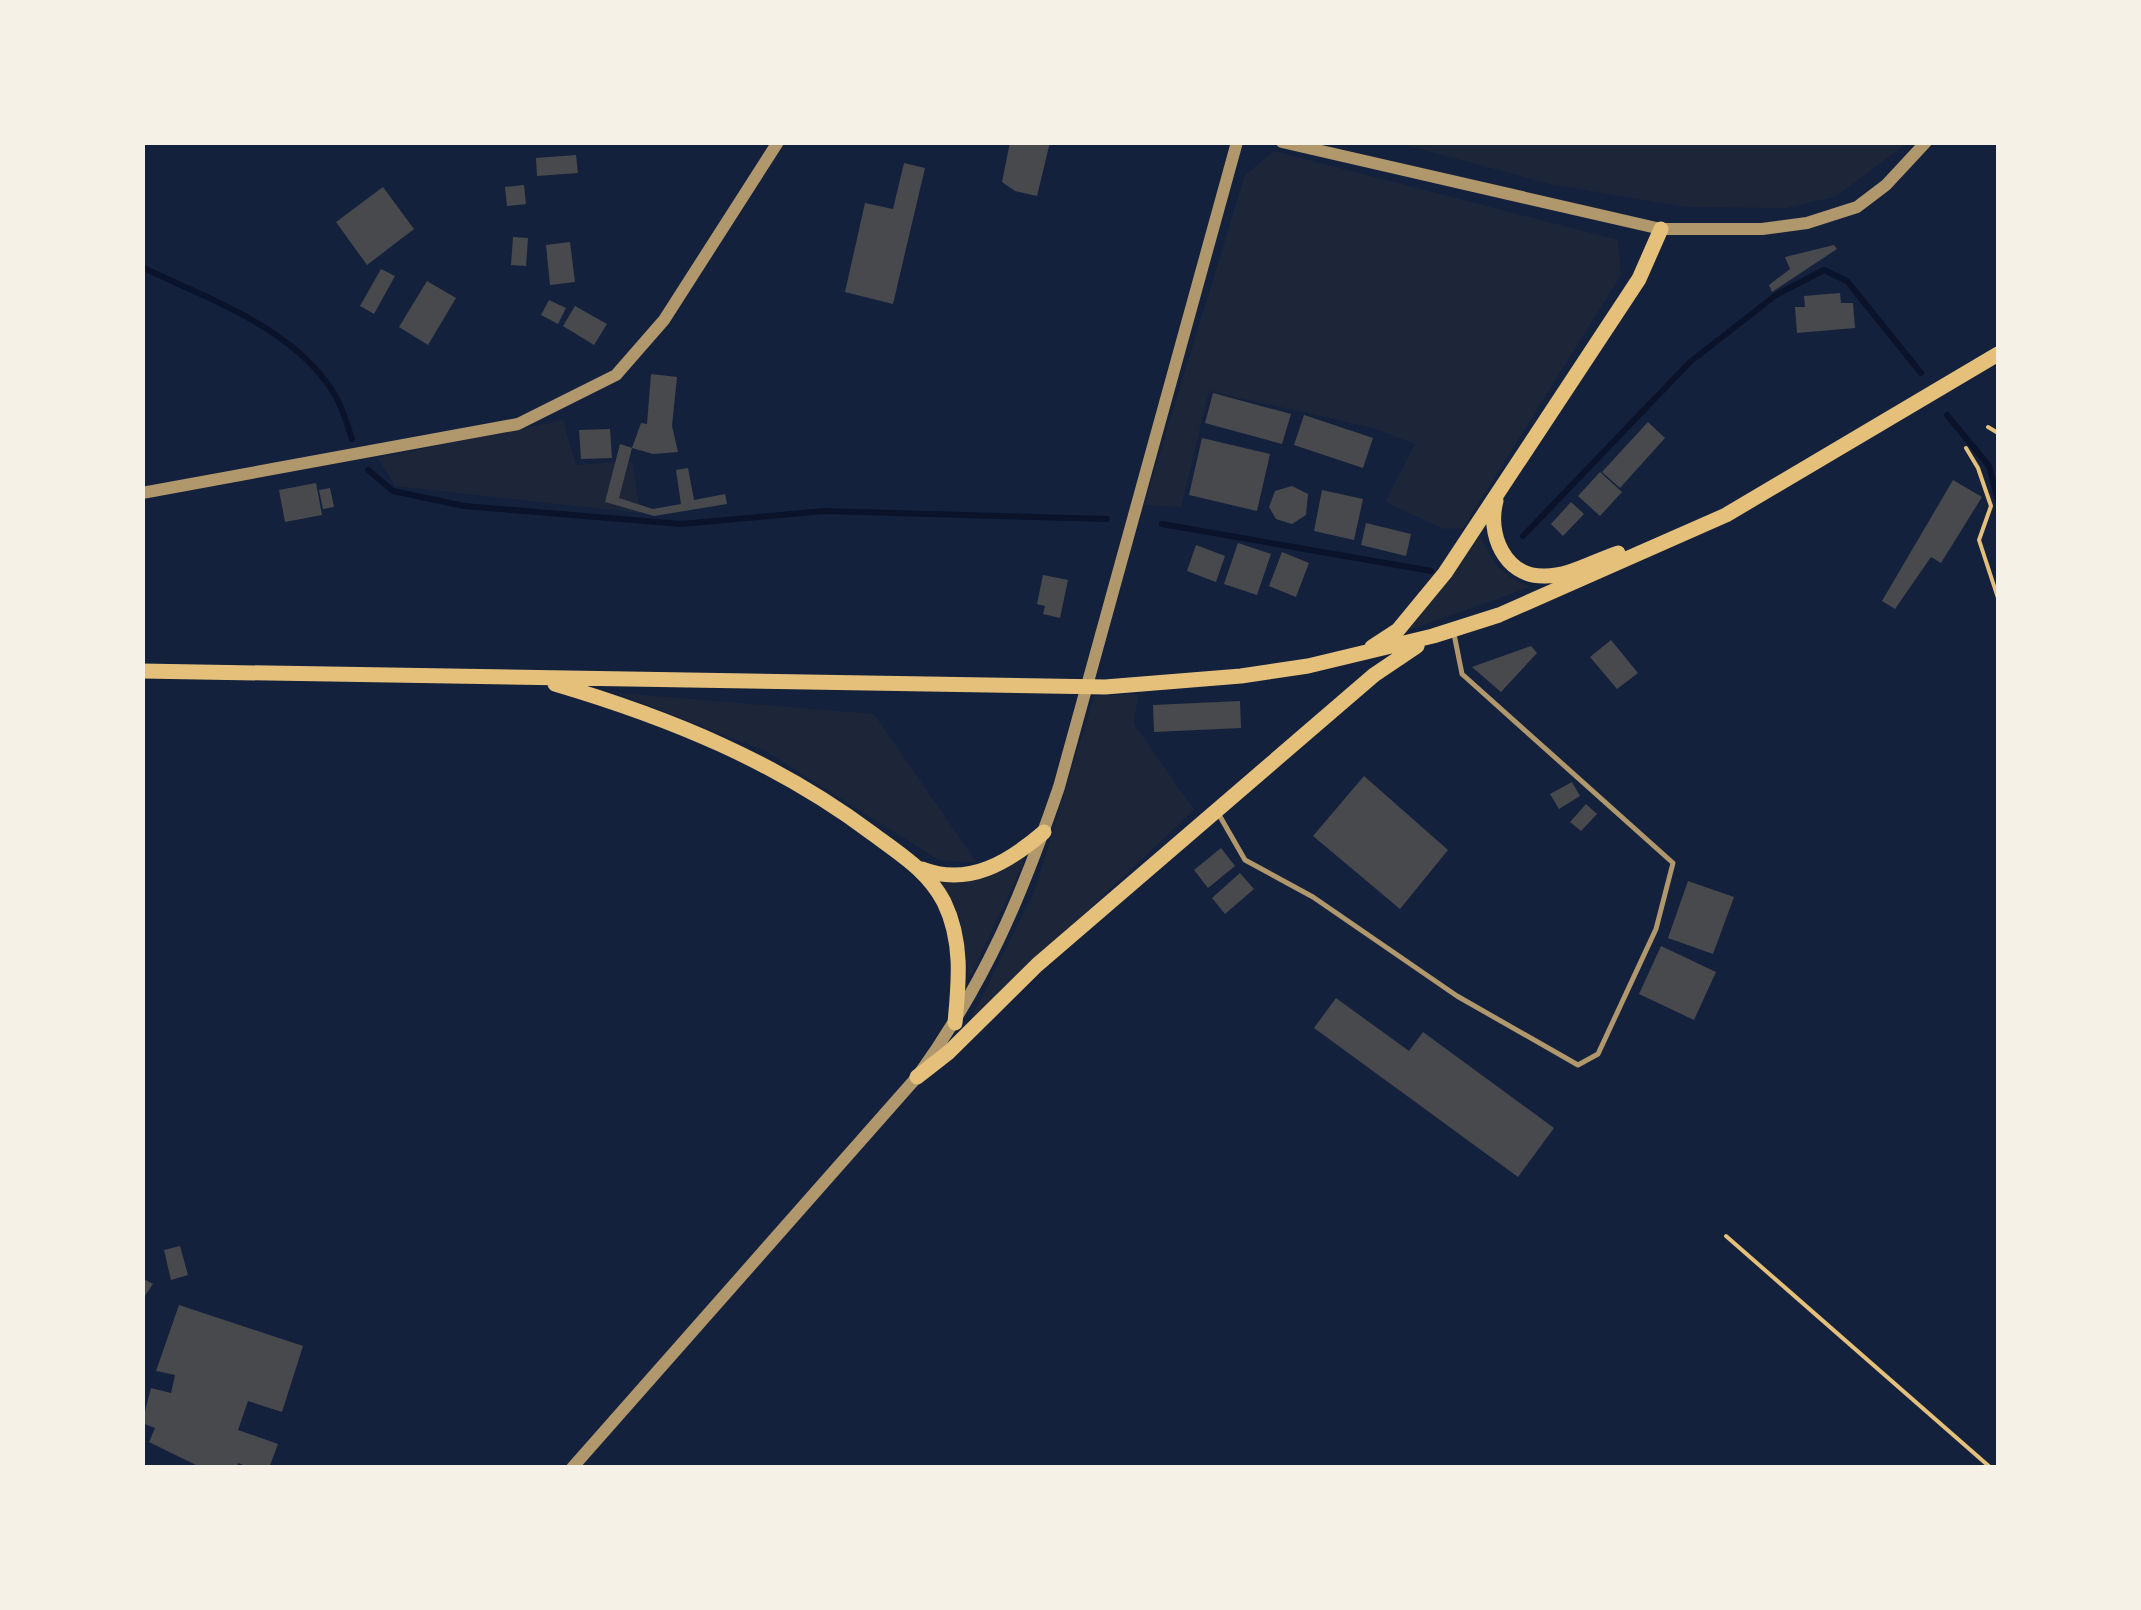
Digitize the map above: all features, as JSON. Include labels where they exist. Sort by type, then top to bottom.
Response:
[{"type":"main road","points":[[1350,656],[1398,630],[1445,574],[1639,279],[1661,229]]},
{"type":"main road","points":[[142,670],[1106,687],[1241,676],[1350,656],[1499,615],[1726,515],[1998,354]]},
{"type":"main road","points":[[1499,489],[1492,532],[1504,556],[1540,577],[1666,542]]},
{"type":"main road","points":[[917,1077],[949,1052],[1037,965],[1216,810],[1374,675],[1433,636]]},
{"type":"main road","points":[[537,679],[684,726],[768,766],[848,815],[918,867],[933,884],[954,926],[959,952],[955,1023]]},
{"type":"main road","points":[[918,867],[954,876],[986,871],[1016,856],[1044,832]]},
{"type":"street","points":[[142,493],[518,424],[616,375],[664,320],[778,142]]},
{"type":"street","points":[[572,1468],[917,1077],[955,1023],[1004,932],[1044,832],[1237,142]]},
{"type":"street","points":[[1282,142],[1661,229],[1762,230],[1836,216],[1857,207],[1886,185],[1926,142]]},
{"type":"lane","points":[[1216,810],[1245,860],[1312,898],[1457,996],[1578,1065],[1598,1054],[1656,929],[1674,863],[1462,674],[1453,630]]},
{"type":"path","points":[[1988,427],[1998,433]]},
{"type":"path","points":[[1966,448],[1978,468],[1991,506],[1979,540],[1998,598]]},
{"type":"path","points":[[1726,1236],[1991,1468]]},
{"type":"shaded area","points":[[1398,143],[1907,143],[1837,196],[1787,208],[1686,207],[1550,184]]},
{"type":"shaded area","points":[[1274,151],[1618,240],[1621,275],[1463,528],[1444,529],[1385,502],[1415,444],[1373,428],[1209,391],[1181,507],[1144,505],[1245,175]]},
{"type":"shaded area","points":[[563,420],[576,465],[632,461],[640,513],[395,486],[378,458]]},
{"type":"shaded area","points":[[1479,533],[1498,566],[1530,587],[1409,630]]},
{"type":"shaded area","points":[[617,693],[874,714],[977,863],[939,860],[765,751]]},
{"type":"shaded area","points":[[1138,694],[1134,724],[1194,810],[970,1021],[1035,890],[1094,696]]},
{"type":"shaded area","points":[[1021,859],[1024,862],[969,980],[960,918],[939,879],[982,876]]},
{"type":"building","points":[[1010,142],[1050,142],[1037,196],[1015,191],[1002,182]]},
{"type":"building","points":[[576,155],[578,173],[537,176],[536,158]]},
{"type":"building","points":[[904,163],[925,168],[893,304],[845,292],[865,203],[893,209]]},
{"type":"building","points":[[524,185],[526,204],[507,206],[505,187]]},
{"type":"building","points":[[383,187],[414,229],[367,265],[336,222]]},
{"type":"building","points":[[513,237],[528,238],[526,266],[511,265]]},
{"type":"building","points":[[570,242],[575,282],[550,285],[546,245]]},
{"type":"building","points":[[1834,245],[1837,249],[1772,292],[1769,285],[1790,269],[1785,257]]},
{"type":"building","points":[[381,269],[395,276],[374,314],[360,306]]},
{"type":"building","points":[[427,281],[456,298],[428,345],[399,327]]},
{"type":"building","points":[[1840,293],[1841,303],[1853,303],[1855,328],[1797,333],[1795,307],[1805,307],[1804,296]]},
{"type":"building","points":[[549,300],[566,308],[558,324],[541,315]]},
{"type":"building","points":[[575,306],[607,324],[594,345],[563,326]]},
{"type":"building","points":[[651,374],[677,377],[672,426],[678,452],[653,454],[632,448],[641,423],[647,424]]},
{"type":"building","points":[[1213,393],[1291,414],[1282,444],[1205,423]]},
{"type":"building","points":[[1304,415],[1373,438],[1363,468],[1294,445]]},
{"type":"building","points":[[1648,422],[1665,438],[1620,488],[1602,472]]},
{"type":"building","points":[[610,429],[612,458],[581,459],[579,430]]},
{"type":"building","points":[[1202,438],[1270,454],[1257,511],[1189,495]]},
{"type":"building","points":[[620,444],[632,448],[619,498],[653,509],[681,504],[676,470],[688,468],[694,500],[725,494],[727,504],[654,516],[605,502]]},
{"type":"building","points":[[1600,472],[1622,492],[1600,516],[1578,496]]},
{"type":"building","points":[[1953,480],[1982,497],[1941,563],[1931,557],[1895,609],[1882,601]]},
{"type":"building","points":[[316,483],[322,515],[285,522],[279,490]]},
{"type":"building","points":[[1292,486],[1308,494],[1306,515],[1292,524],[1276,519],[1269,507],[1275,491]]},
{"type":"building","points":[[330,488],[334,507],[323,509],[319,490]]},
{"type":"building","points":[[1322,490],[1363,499],[1354,540],[1314,531]]},
{"type":"building","points":[[1571,502],[1584,514],[1563,536],[1551,524]]},
{"type":"building","points":[[1366,523],[1411,534],[1406,556],[1361,545]]},
{"type":"building","points":[[1238,543],[1271,554],[1257,595],[1224,584]]},
{"type":"building","points":[[1196,545],[1225,556],[1216,582],[1187,571]]},
{"type":"building","points":[[1282,552],[1309,563],[1296,597],[1269,586]]},
{"type":"building","points":[[1043,575],[1068,580],[1060,618],[1043,614],[1045,606],[1037,604]]},
{"type":"building","points":[[1611,640],[1638,673],[1617,689],[1590,657]]},
{"type":"building","points":[[1531,646],[1537,653],[1501,692],[1472,667]]},
{"type":"building","points":[[1240,701],[1241,728],[1154,732],[1153,705]]},
{"type":"building","points":[[1364,776],[1448,850],[1400,909],[1313,836]]},
{"type":"building","points":[[1572,782],[1580,796],[1559,809],[1550,794]]},
{"type":"building","points":[[1586,804],[1597,814],[1581,831],[1570,822]]},
{"type":"building","points":[[1221,848],[1235,866],[1208,888],[1194,870]]},
{"type":"building","points":[[1240,873],[1254,889],[1225,914],[1212,898]]},
{"type":"building","points":[[1688,881],[1734,897],[1713,954],[1668,938]]},
{"type":"building","points":[[1661,946],[1716,972],[1694,1020],[1639,994]]},
{"type":"building","points":[[1336,998],[1409,1051],[1423,1032],[1554,1128],[1518,1177],[1314,1028]]},
{"type":"building","points":[[180,1246],[188,1275],[171,1280],[164,1250]]},
{"type":"building","points":[[142,1278],[153,1284],[142,1300]]},
{"type":"building","points":[[179,1305],[303,1346],[282,1412],[248,1401],[238,1430],[278,1444],[269,1468],[238,1463],[237,1468],[202,1468],[149,1442],[155,1428],[142,1423],[151,1388],[171,1393],[175,1375],[156,1371]]},
{"type":"waterway","points":[[142,267],[249,318],[298,351],[335,395],[352,439]]},
{"type":"waterway","points":[[1523,536],[1690,362],[1776,295],[1824,270],[1847,281],[1921,373]]},
{"type":"waterway","points":[[1947,415],[1989,466],[1998,501]]},
{"type":"waterway","points":[[368,470],[393,491],[464,506],[682,524],[824,511],[1107,519]]},
{"type":"waterway","points":[[1162,524],[1431,571]]}]
